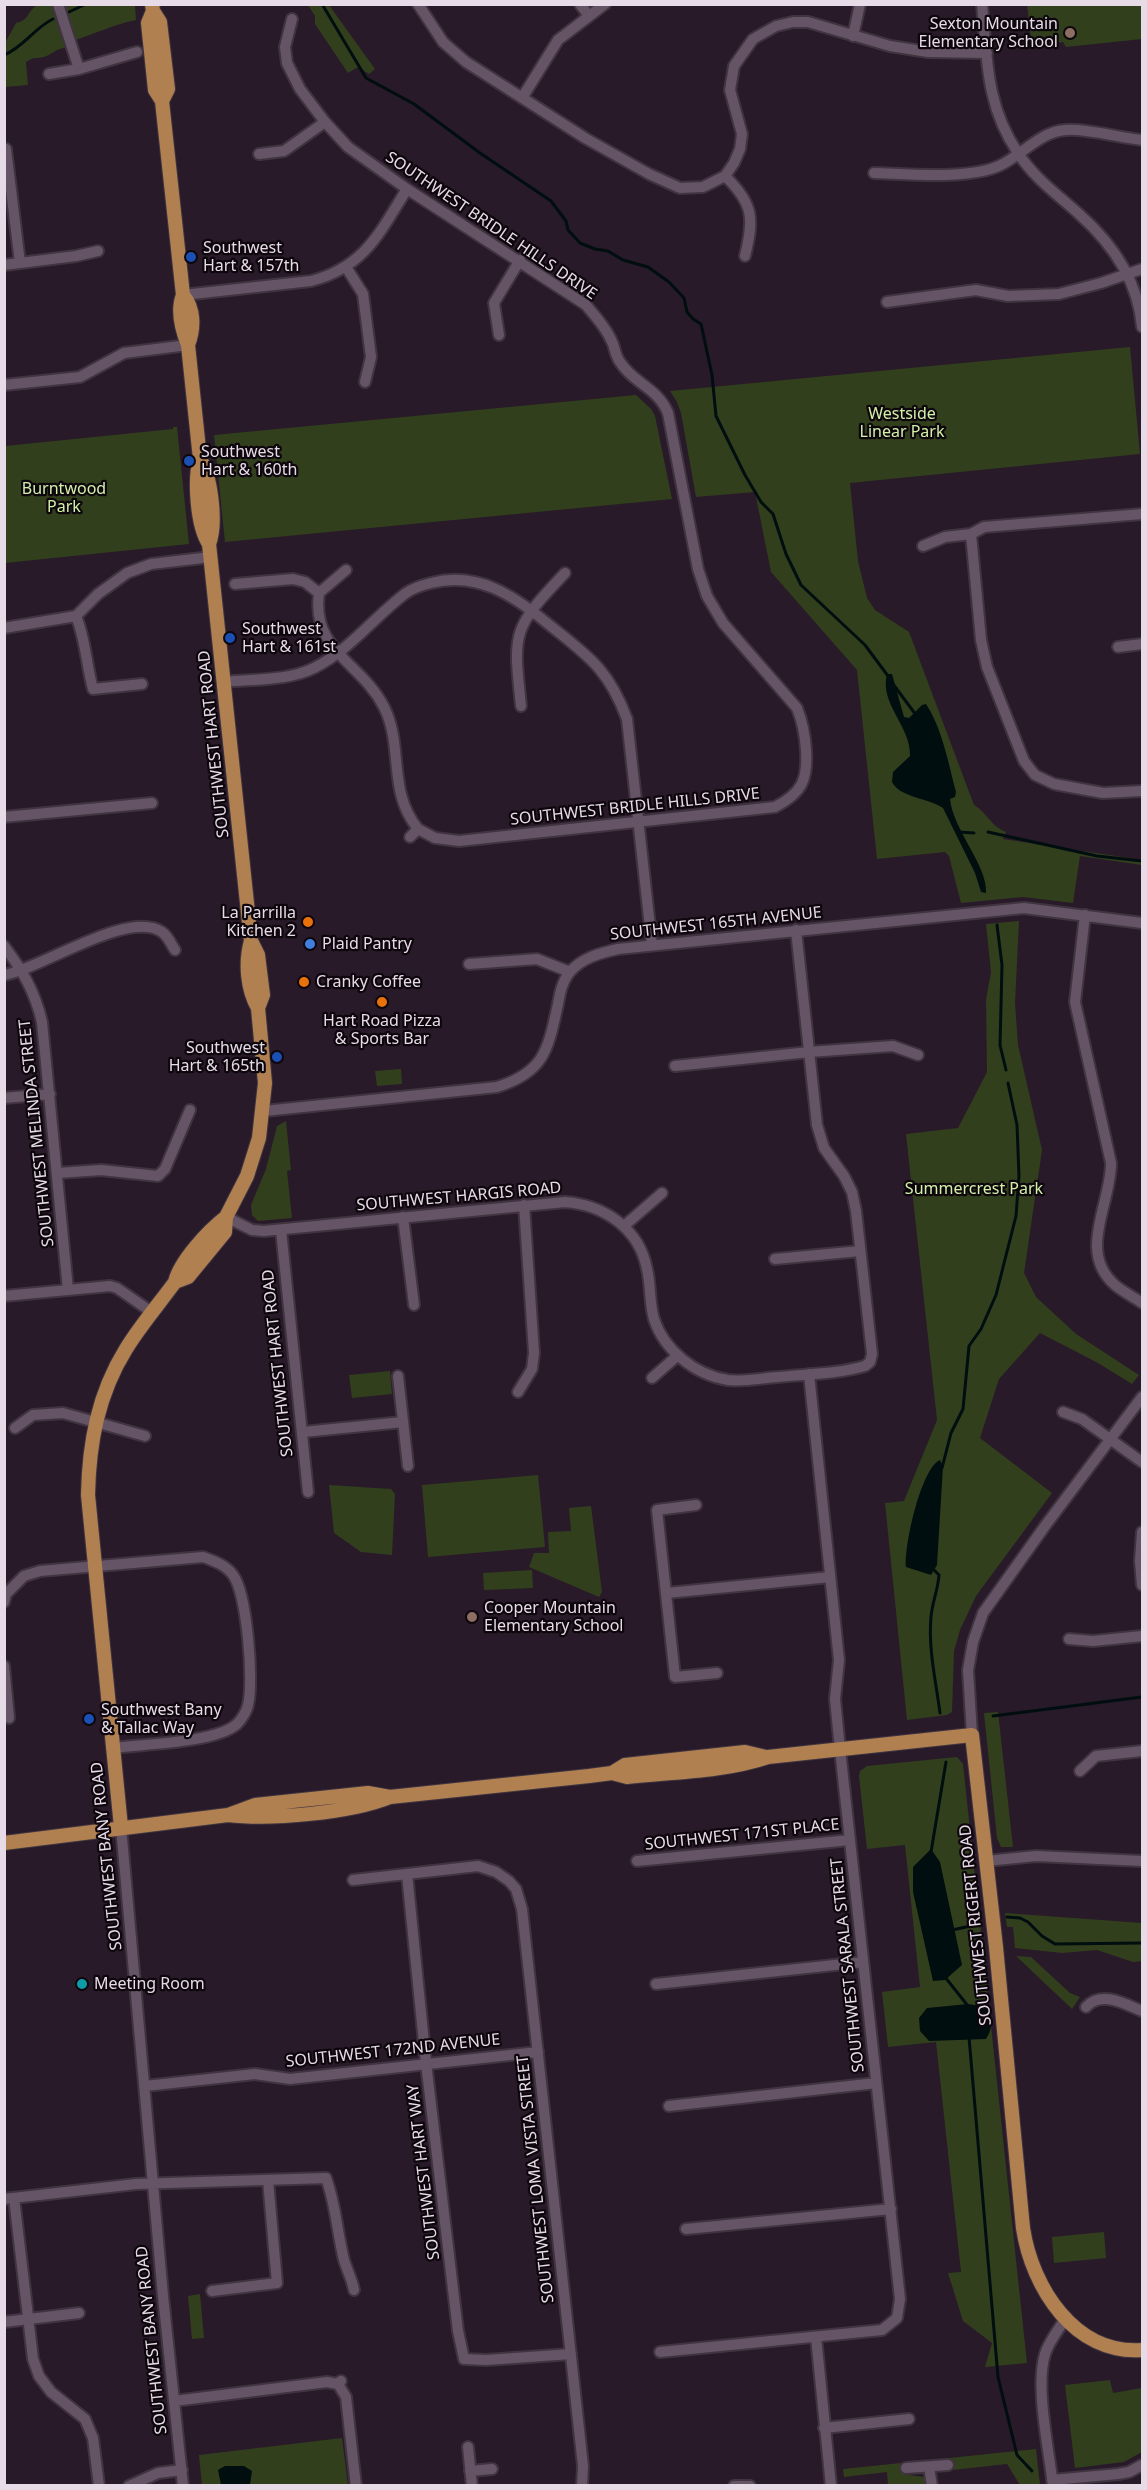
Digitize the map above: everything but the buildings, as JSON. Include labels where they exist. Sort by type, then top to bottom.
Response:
[{"type":"main road","name":"SOUTHWEST HART ROAD","points":[[153,8],[148,23],[155,90],[162,102],[183,295],[180,303],[183,333],[188,345],[200,459],[207,470],[214,532],[210,550],[250,941],[258,955],[263,996],[258,1008],[264,1074],[264,1111]]},
{"type":"main road","name":"SOUTHWEST BANY ROAD","points":[[121,1827],[88,1495],[91,1443],[111,1377],[125,1350],[175,1282],[178,1270],[215,1225],[226,1217],[250,1167],[264,1111]]},
{"type":"main road","points":[[4,1843],[228,1815],[254,1818],[369,1806],[390,1797],[612,1773],[627,1776],[722,1768],[768,1757],[972,1735]]},
{"type":"main road","name":"SOUTHWEST RIGERT ROAD","points":[[972,1735],[1024,2238],[1030,2264],[1066,2318],[1086,2337],[1103,2345],[1143,2350]]},
{"type":"street","points":[[58,4],[79,69]]},
{"type":"street","points":[[418,4],[443,42],[466,62],[594,143],[649,174],[680,188],[704,187],[725,176],[740,149],[742,134],[730,90],[734,66],[753,39],[776,26],[793,22],[808,22],[853,36],[928,52],[987,52]]},
{"type":"street","points":[[580,4],[589,16]]},
{"type":"street","points":[[522,98],[553,46],[605,4]]},
{"type":"street","points":[[853,36],[860,4]]},
{"type":"street","points":[[982,4],[992,98],[1000,123],[1018,154],[1054,194],[1098,232],[1128,273],[1137,296],[1143,327]]},
{"type":"street","name":"SOUTHWEST BRIDLE HILLS DRIVE","points":[[292,19],[285,47],[287,63],[300,89],[348,147],[407,189],[520,260],[586,305],[600,322],[619,360],[631,375],[651,389],[664,404],[668,413],[698,569],[708,596],[723,623],[797,708],[804,725],[808,770],[801,786],[789,799],[775,807],[757,810],[459,841],[414,833],[399,794],[390,720],[379,697],[322,632],[319,593]]},
{"type":"street","points":[[49,74],[79,69],[138,52]]},
{"type":"street","points":[[259,154],[284,151],[325,122]]},
{"type":"street","points":[[874,173],[924,175],[975,172],[1001,165],[1041,138],[1054,132],[1067,130],[1143,141]]},
{"type":"street","points":[[6,149],[20,263]]},
{"type":"street","points":[[725,176],[737,188],[750,210],[752,228],[745,256]]},
{"type":"street","points":[[183,295],[311,281],[327,277],[346,267],[368,249],[407,189]]},
{"type":"street","points":[[4,265],[98,251]]},
{"type":"street","points":[[499,335],[494,303],[520,260]]},
{"type":"street","points":[[346,267],[363,294],[371,357],[365,382]]},
{"type":"street","points":[[887,302],[976,290],[1008,296],[1059,294],[1101,284],[1143,269]]},
{"type":"street","points":[[4,385],[80,377],[123,353],[188,345]]},
{"type":"street","points":[[923,546],[945,537],[971,534],[984,527],[1143,514]]},
{"type":"street","points":[[971,534],[981,640],[987,667],[1024,761],[1035,775],[1054,784],[1103,793],[1143,791]]},
{"type":"street","points":[[4,628],[76,616],[98,594],[127,573],[159,561],[210,550]]},
{"type":"street","points":[[235,584],[293,579],[305,582],[319,593],[346,570]]},
{"type":"street","points":[[521,706],[516,654],[519,629],[531,609],[565,573]]},
{"type":"street","points":[[224,682],[283,677],[312,669],[339,653],[408,592],[436,582],[468,580],[486,584],[508,594],[531,609],[593,660],[609,679],[620,700],[627,719],[652,945]]},
{"type":"street","points":[[76,616],[85,637],[88,670],[93,689],[142,684]]},
{"type":"street","points":[[1118,647],[1143,644]]},
{"type":"street","points":[[4,817],[152,803]]},
{"type":"street","name":"SOUTHWEST 165TH AVENUE","points":[[570,972],[582,961],[597,954],[618,949],[1024,908],[1143,923]]},
{"type":"street","points":[[1085,915],[1075,1002],[1111,1163],[1111,1176],[1096,1248],[1101,1268],[1108,1277],[1116,1286],[1143,1303]]},
{"type":"street","points":[[4,975],[23,970],[92,940],[126,929],[158,930],[167,937],[175,950]]},
{"type":"street","name":"SOUTHWEST HARGIS ROAD","points":[[226,1217],[252,1230],[281,1230],[524,1205],[565,1202],[590,1206],[624,1226],[636,1240],[645,1261],[654,1319],[668,1345],[677,1356],[695,1368],[728,1380],[856,1369],[870,1362],[872,1354],[852,1192],[844,1176],[824,1148],[817,1125],[796,930]]},
{"type":"street","name":"SOUTHWEST MELINDA STREET","points":[[4,946],[23,970],[36,996],[42,1022],[68,1290]]},
{"type":"street","points":[[264,1111],[497,1087],[517,1081],[532,1071],[544,1056],[550,1041],[561,991],[570,972],[537,959],[469,964]]},
{"type":"street","points":[[675,1066],[893,1046],[918,1055]]},
{"type":"street","points":[[4,1098],[50,1094]]},
{"type":"street","points":[[58,1173],[101,1170],[158,1176],[165,1169],[190,1110]]},
{"type":"street","points":[[624,1226],[662,1193]]},
{"type":"street","points":[[518,1392],[532,1369],[534,1353],[524,1205]]},
{"type":"street","points":[[403,1217],[414,1305]]},
{"type":"street","name":"SOUTHWEST HART ROAD","points":[[281,1230],[308,1492]]},
{"type":"street","points":[[775,1259],[860,1251]]},
{"type":"street","points":[[4,1296],[102,1286],[117,1288],[153,1313]]},
{"type":"street","points":[[652,1378],[677,1356]]},
{"type":"street","name":"SOUTHWEST SARALA STREET","points":[[809,1374],[839,1660],[835,1699],[900,2299],[897,2318],[882,2330],[816,2337]]},
{"type":"street","points":[[398,1376],[408,1466]]},
{"type":"street","name":"SOUTHWEST RIGERT ROAD","points":[[972,1735],[968,1671],[978,1624],[990,1600],[1143,1398]]},
{"type":"street","points":[[1063,1412],[1082,1419],[1143,1462]]},
{"type":"street","points":[[15,1428],[33,1415],[63,1413],[145,1436]]},
{"type":"street","points":[[303,1432],[403,1422]]},
{"type":"street","points":[[696,1505],[657,1510],[675,1677],[717,1673]]},
{"type":"street","points":[[1143,1532],[1140,1561],[1143,1585]]},
{"type":"street","points":[[4,1602],[6,1594],[24,1576],[61,1567],[203,1557],[218,1562],[233,1575],[242,1592],[251,1681],[248,1707],[238,1724],[214,1736],[113,1748]]},
{"type":"street","points":[[666,1593],[830,1577]]},
{"type":"street","points":[[1069,1639],[1093,1641],[1143,1636]]},
{"type":"street","points":[[4,1666],[9,1718]]},
{"type":"street","points":[[1080,1771],[1096,1756],[1143,1751]]},
{"type":"street","name":"SOUTHWEST BANY ROAD","points":[[121,1827],[183,2486]]},
{"type":"street","name":"SOUTHWEST 171ST PLACE","points":[[637,1861],[850,1840]]},
{"type":"street","points":[[986,1861],[1036,1856],[1143,1861]]},
{"type":"street","name":"SOUTHWEST LOMA VISTA STREET","points":[[407,1874],[478,1866],[502,1875],[516,1889],[522,1909],[583,2466],[582,2486]]},
{"type":"street","points":[[353,1880],[407,1874]]},
{"type":"street","name":"SOUTHWEST HART WAY","points":[[407,1874],[426,2063],[458,2331],[464,2359],[486,2360],[571,2354]]},
{"type":"street","points":[[656,1984],[863,1962]]},
{"type":"street","points":[[1086,2007],[1095,2000],[1108,1999],[1143,2011]]},
{"type":"street","name":"SOUTHWEST 172ND AVENUE","points":[[145,2086],[255,2074],[290,2079],[538,2052]]},
{"type":"street","points":[[669,2106],[876,2082]]},
{"type":"street","points":[[99,2486],[93,2438],[85,2419],[51,2392],[39,2376],[33,2359],[9,2198],[153,2183],[326,2178],[334,2201],[344,2261],[351,2274],[354,2290]]},
{"type":"street","points":[[212,2291],[277,2283],[268,2180]]},
{"type":"street","points":[[686,2229],[891,2209]]},
{"type":"street","points":[[4,2322],[79,2313]]},
{"type":"street","points":[[1066,2318],[1050,2344],[1043,2367],[1044,2410],[1052,2483],[1129,2472],[1143,2465]]},
{"type":"street","points":[[660,2352],[816,2337],[831,2486]]},
{"type":"street","points":[[174,2401],[323,2382],[340,2383],[346,2397],[356,2486]]},
{"type":"street","points":[[824,2428],[909,2419]]},
{"type":"street","points":[[468,2447],[472,2486]]},
{"type":"street","points":[[906,2468],[948,2465]]},
{"type":"street","points":[[929,2467],[932,2486]]},
{"type":"street","points":[[470,2471],[492,2469]]},
{"type":"street","points":[[129,2486],[158,2473],[182,2470]]},
{"type":"street","points":[[734,2486],[750,2486]]},
{"type":"green space","points":[[38,4],[52,6],[65,48],[26,62],[28,85],[5,87],[5,43],[16,23],[24,20]]},
{"type":"green space","points":[[63,5],[135,5],[136,20],[72,41]]},
{"type":"green space","points":[[308,5],[329,5],[375,69],[369,74],[358,67],[348,73],[315,24],[315,16]]},
{"type":"green space","points":[[1027,5],[1142,5],[1142,39],[1066,47],[1063,42],[1032,46]]},
{"type":"green space","name":"Westside Linear Park","points":[[1130,347],[1140,454],[850,483],[858,561],[867,598],[875,610],[909,632],[974,805],[996,826],[1006,832],[1003,839],[1142,860],[1142,865],[1080,856],[1073,903],[1023,897],[961,903],[949,856],[945,852],[877,859],[857,670],[771,572],[755,492],[696,497],[681,413],[670,391]]},
{"type":"green space","points":[[636,395],[655,416],[672,499],[225,542],[214,435]]},
{"type":"green space","name":"Burntwood Park","points":[[177,427],[189,544],[5,563],[5,446],[173,429]]},
{"type":"green space","name":"Summercrest Park","points":[[1019,921],[1015,1003],[1018,1045],[1042,1150],[1024,1273],[1036,1297],[1076,1334],[1139,1375],[1132,1384],[1098,1363],[1040,1333],[999,1379],[980,1438],[1052,1493],[976,1596],[960,1630],[954,1651],[952,1712],[947,1715],[907,1720],[885,1503],[904,1501],[937,1420],[906,1134],[958,1128],[987,1072],[986,1000],[991,972],[986,924]]},
{"type":"green space","points":[[401,1069],[402,1084],[377,1086],[375,1071]]},
{"type":"green space","points":[[286,1121],[291,1170],[287,1171],[292,1218],[258,1221],[252,1215],[251,1205],[266,1169],[277,1126]]},
{"type":"green space","points":[[390,1371],[392,1394],[352,1398],[349,1375]]},
{"type":"green space","points":[[538,1475],[545,1547],[428,1557],[422,1485]]},
{"type":"green space","points":[[329,1485],[391,1489],[395,1494],[392,1555],[361,1552],[334,1533]]},
{"type":"green space","points":[[591,1506],[602,1592],[599,1597],[529,1567],[534,1553],[549,1553],[548,1532],[571,1531],[569,1508]]},
{"type":"green space","points":[[532,1570],[533,1588],[484,1590],[483,1573]]},
{"type":"green space","points":[[998,1712],[1013,1847],[1001,1847],[997,1838],[984,1713]]},
{"type":"green space","points":[[957,1757],[963,1764],[1027,2363],[985,2367],[992,2343],[963,2321],[948,2273],[961,2272],[936,2042],[888,2047],[882,1992],[920,1987],[905,1845],[867,1849],[859,1776],[860,1771],[867,1766]]},
{"type":"green space","points":[[1005,1913],[1142,1923],[1142,1961],[1133,1962],[1097,1950],[1062,1953],[1015,1948],[1013,1927],[1007,1927]]},
{"type":"green space","points":[[1016,1956],[1031,1957],[1070,1993],[1080,1997],[1072,2009]]},
{"type":"green space","points":[[1104,2232],[1106,2258],[1054,2263],[1052,2237]]},
{"type":"green space","points":[[200,2294],[204,2338],[192,2339],[188,2296]]},
{"type":"green space","points":[[1110,2380],[1113,2393],[1142,2388],[1142,2452],[1124,2462],[1075,2468],[1065,2385]]},
{"type":"green space","points":[[342,2438],[348,2485],[202,2485],[199,2455]]},
{"type":"green space","points":[[1036,2449],[1040,2485],[1020,2485],[1007,2464],[953,2470],[951,2460],[908,2465],[909,2475],[924,2477],[928,2486],[888,2485],[887,2472],[844,2477],[843,2469]]},
{"type":"shaded area","points":[[887,674],[892,674],[904,717],[909,718],[926,704],[932,714],[956,792],[955,797],[950,799],[952,811],[982,871],[986,893],[981,892],[975,873],[943,808],[908,795],[892,782],[893,772],[910,756],[906,735],[887,695]]},
{"type":"shaded area","points":[[940,1460],[943,1466],[937,1565],[931,1575],[906,1567],[906,1557],[920,1492],[926,1477]]},
{"type":"shaded area","points":[[931,1849],[940,1862],[962,1965],[945,1980],[933,1981],[913,1892],[913,1867]]},
{"type":"shaded area","points":[[968,2004],[987,2007],[991,2027],[986,2039],[929,2041],[920,2031],[919,2018],[927,2008]]},
{"type":"shaded area","points":[[225,2466],[244,2466],[252,2471],[250,2485],[221,2485],[218,2470]]},
{"type":"waterway","points":[[69,12],[86,4]]},
{"type":"waterway","points":[[322,4],[366,78],[414,104],[480,153],[551,201],[566,221],[568,230],[580,243],[648,267],[669,282],[684,298],[687,312],[701,324],[712,375],[716,416],[745,475],[761,502],[773,514],[786,554],[801,585],[865,645],[888,676]]},
{"type":"waterway","points":[[4,55],[53,19]]},
{"type":"waterway","points":[[893,684],[916,715]]},
{"type":"waterway","points":[[958,832],[974,833]]},
{"type":"waterway","points":[[988,832],[1097,856],[1142,861]]},
{"type":"waterway","points":[[997,925],[1002,965],[1000,1045],[1006,1070]]},
{"type":"waterway","points":[[942,1468],[951,1433],[963,1409],[969,1346],[981,1329],[996,1295],[1016,1216],[1019,1176],[1017,1125],[1008,1083]]},
{"type":"waterway","points":[[931,1567],[939,1575],[930,1629],[931,1653],[940,1713]]},
{"type":"waterway","points":[[993,1716],[1142,1697]]},
{"type":"waterway","points":[[931,1852],[946,1762]]},
{"type":"waterway","points":[[1007,1917],[1020,1918],[1028,1922],[1042,1936],[1055,1944],[1142,1943]]},
{"type":"waterway","points":[[952,1930],[980,1924]]},
{"type":"waterway","points":[[945,1977],[968,2006]]},
{"type":"waterway","points":[[969,2037],[998,2377],[1017,2455],[1032,2471]]},
{"type":"place","name":"Sexton Mountain Elementary School","points":[[1070,33]]},
{"type":"place","name":"Southwest Hart & 157th","points":[[191,257]]},
{"type":"place","name":"Southwest Hart & 160th","points":[[189,461]]},
{"type":"place","name":"Southwest Hart & 161st","points":[[230,638]]},
{"type":"place","name":"La Parrilla Kitchen 2","points":[[308,922]]},
{"type":"place","name":"Plaid Pantry","points":[[310,944]]},
{"type":"place","name":"Cranky Coffee","points":[[304,982]]},
{"type":"place","name":"Hart Road Pizza & Sports Bar","points":[[382,1002]]},
{"type":"place","name":"Southwest Hart & 165th","points":[[277,1057]]},
{"type":"place","name":"Cooper Mountain Elementary School","points":[[472,1617]]},
{"type":"place","name":"Southwest Bany & Tallac Way","points":[[89,1719]]},
{"type":"place","name":"Meeting Room","points":[[82,1984]]}]
